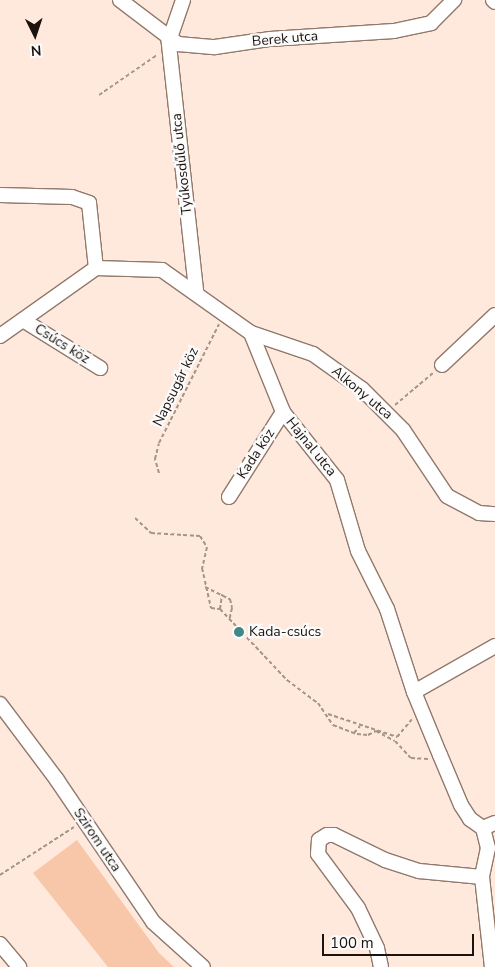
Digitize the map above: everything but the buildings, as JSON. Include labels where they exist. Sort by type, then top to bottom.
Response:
[{"type":"street","name":"Berek utca","points":[[120,0],[169,41],[178,44],[214,47],[270,39],[394,31],[432,23],[454,0]]},
{"type":"street","name":"Tyúkosdűlő utca","points":[[183,0],[169,41],[196,292]]},
{"type":"street","points":[[0,195],[72,197],[89,203],[96,268]]},
{"type":"street","points":[[0,336],[96,268],[162,270],[196,292],[251,333]]},
{"type":"street","points":[[442,365],[495,315]]},
{"type":"street","name":"Csúcs köz","points":[[23,320],[100,368]]},
{"type":"street","name":"Alkony utca","points":[[251,333],[314,354],[387,412],[403,430],[446,496],[479,513],[495,514]]},
{"type":"street","name":"Hajnal utca","points":[[251,333],[283,412],[337,480],[358,550],[387,609],[414,692],[462,805],[470,819],[489,825]]},
{"type":"street","name":"Kada köz","points":[[229,496],[283,412]]},
{"type":"street","points":[[414,692],[495,646]]},
{"type":"street","name":"Szirom utca","points":[[0,704],[57,780],[153,922],[203,967]]},
{"type":"street","points":[[489,825],[488,848],[482,877],[492,967]]},
{"type":"street","points":[[381,967],[377,948],[358,908],[318,854],[319,840],[326,835],[334,835],[385,860],[419,871],[482,877]]},
{"type":"street","points":[[0,944],[19,967]]},
{"type":"path","points":[[99,95],[169,41]]},
{"type":"path","name":"Napsugár köz","points":[[159,473],[155,459],[159,443],[224,313]]},
{"type":"path","points":[[387,412],[442,365]]},
{"type":"path","points":[[134,518],[151,532],[200,536],[207,547],[202,568],[206,578],[204,586],[211,608],[220,609]]},
{"type":"path","points":[[204,586],[230,599],[232,608],[229,621]]},
{"type":"path","points":[[222,594],[220,609],[229,621],[278,667],[287,680],[328,714],[376,731],[400,736],[420,707]]},
{"type":"path","points":[[328,714],[333,724],[354,733],[368,735],[376,731]]},
{"type":"path","points":[[354,733],[360,726]]},
{"type":"path","points":[[376,731],[395,741],[411,758],[440,755]]},
{"type":"path","points":[[0,875],[83,821]]},
{"type":"shaded area","points":[[77,840],[159,953],[174,967],[108,967],[33,873]]},
{"type":"place","name":"Kada-csúcs","points":[[239,632]]}]
